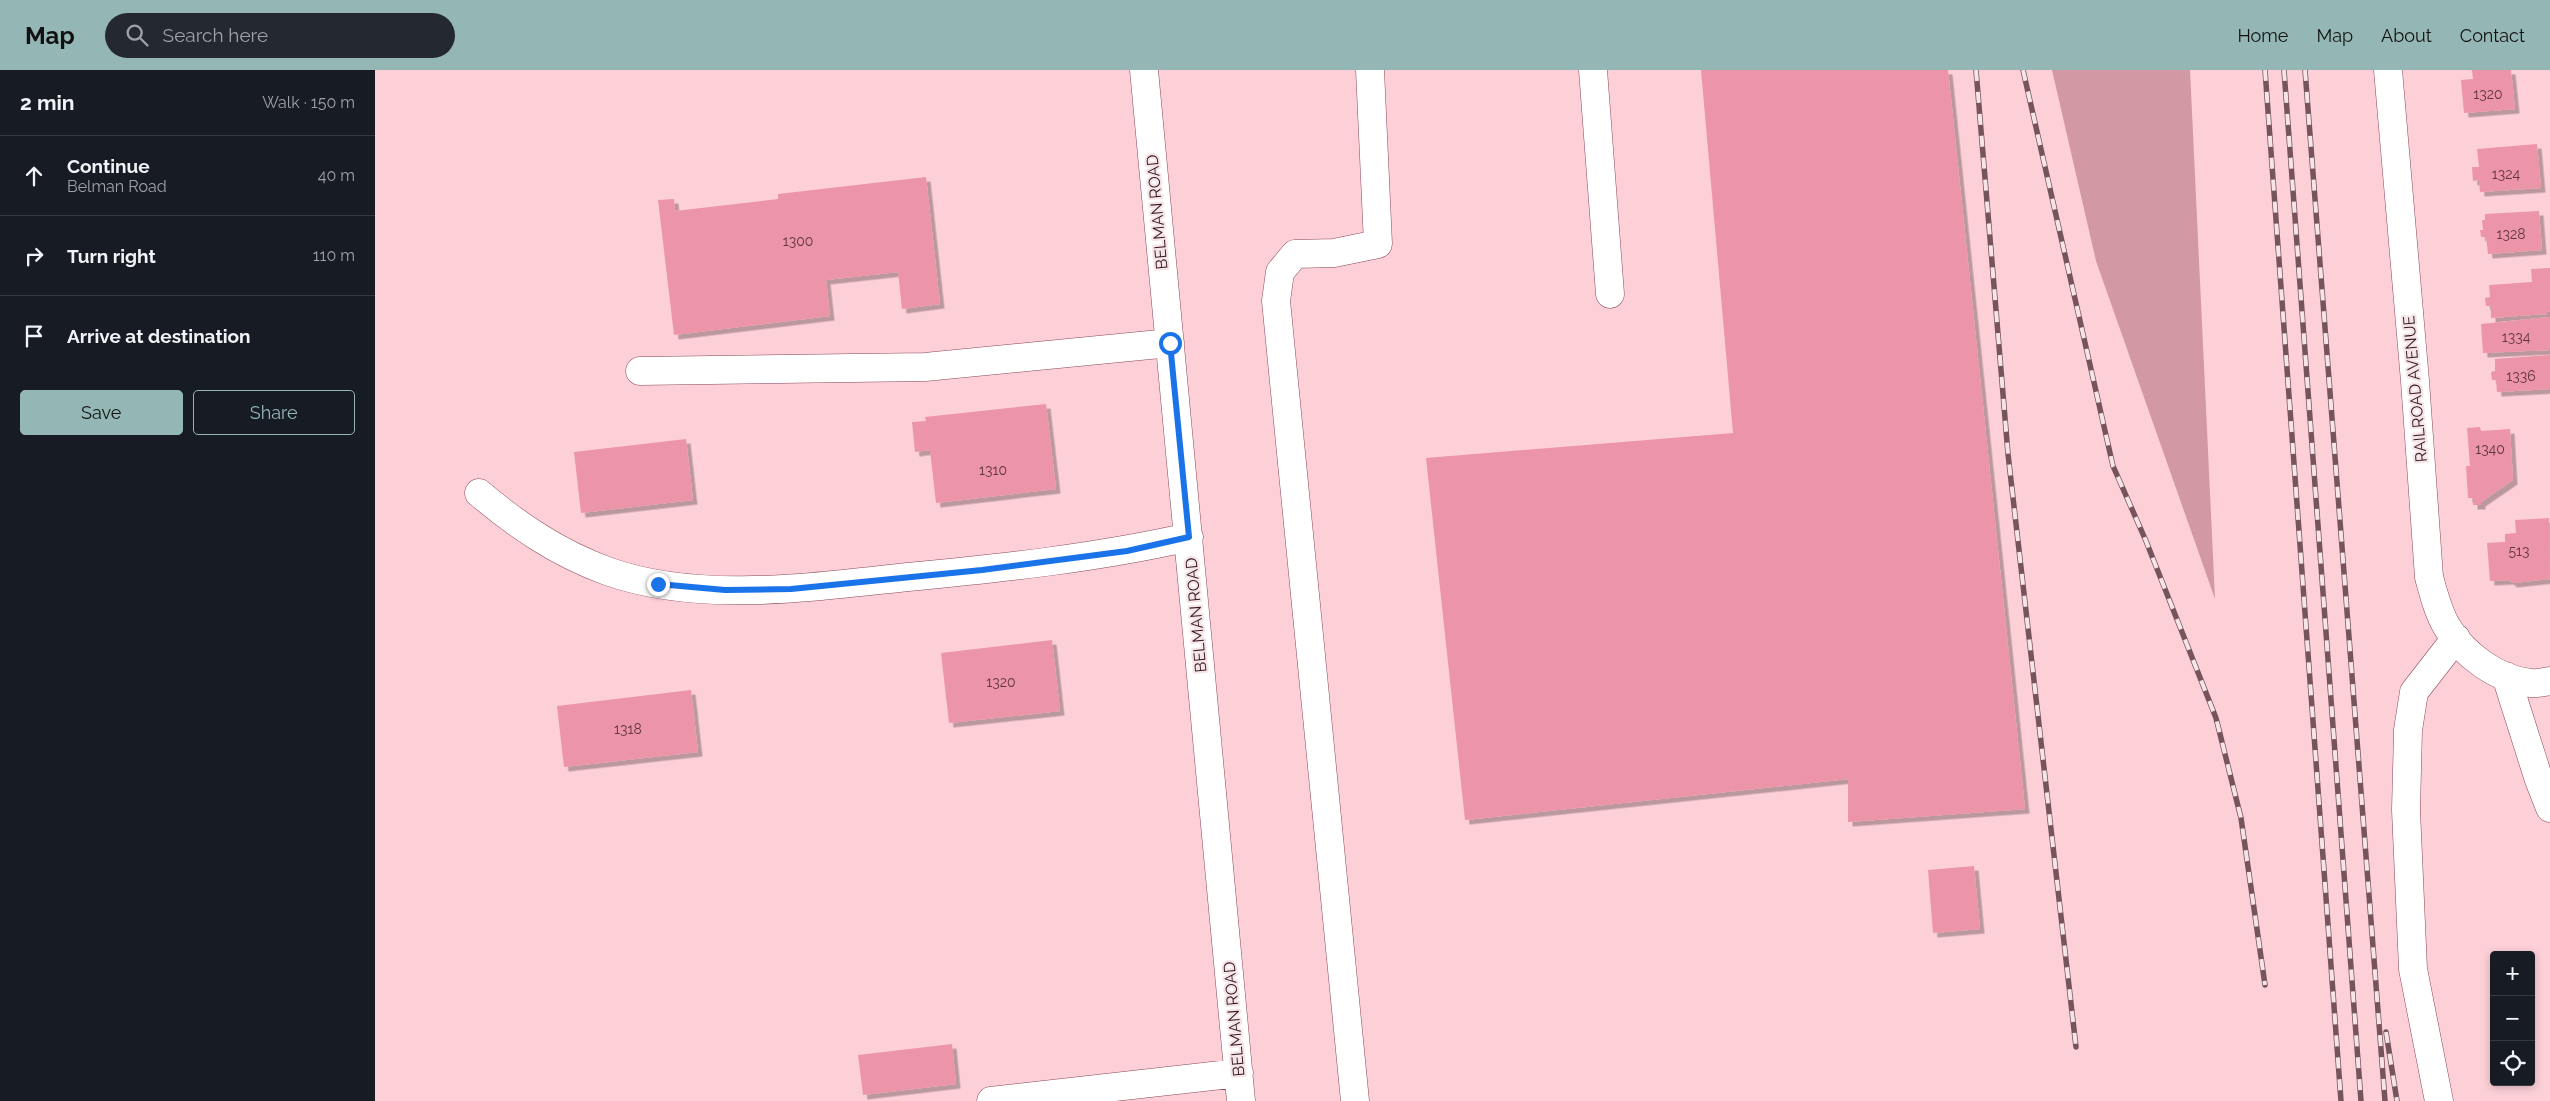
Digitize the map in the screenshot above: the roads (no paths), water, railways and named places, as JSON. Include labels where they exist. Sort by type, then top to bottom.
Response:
[{"type":"street","name":"BELMAN ROAD","points":[[1144,70],[1241,1101]]},
{"type":"street","points":[[1355,1101],[1277,301],[1280,272],[1295,254],[1334,253],[1378,244],[1370,70]]},
{"type":"street","points":[[1593,70],[1610,294]]},
{"type":"street","name":"RAILROAD AVENUE","points":[[2388,70],[2415,381],[2429,577],[2437,606],[2448,628],[2467,652],[2481,663],[2506,676],[2531,683],[2550,681]]},
{"type":"street","points":[[640,371],[925,367],[1170,343]]},
{"type":"street","points":[[479,493],[518,526],[561,552],[609,572],[658,584],[725,590],[791,589],[982,570],[1127,551],[1189,537]]},
{"type":"street","points":[[2439,1101],[2413,968],[2406,810],[2408,730],[2414,692],[2456,638]]},
{"type":"street","points":[[2506,676],[2539,780],[2550,808]]},
{"type":"street","points":[[991,1101],[1239,1073]]},
{"type":"railway","points":[[1976,70],[2008,454],[2076,1047]]},
{"type":"railway","points":[[2023,70],[2113,466],[2146,541],[2216,718],[2241,818],[2265,985]]},
{"type":"railway","points":[[2265,70],[2341,1101]]},
{"type":"railway","points":[[2284,70],[2361,1101]]},
{"type":"railway","points":[[2305,70],[2385,1101]]},
{"type":"railway","points":[[2386,1032],[2397,1101]]}]
